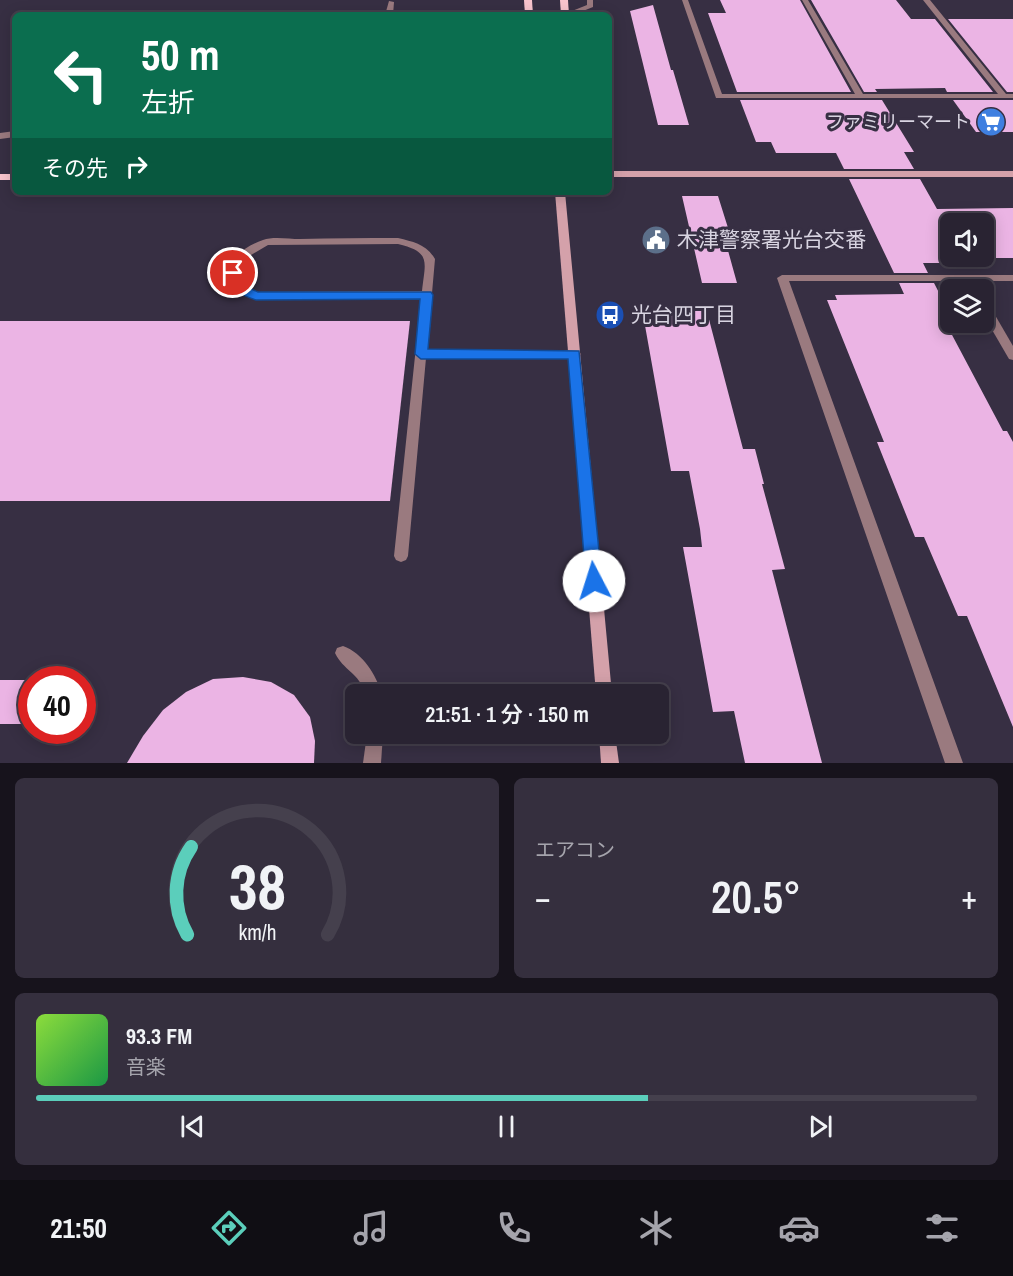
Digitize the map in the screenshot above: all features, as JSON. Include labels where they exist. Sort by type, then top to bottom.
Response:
[{"type":"street","points":[[574,12],[591,6],[590,0]]},
{"type":"street","points":[[685,0],[719,96],[1008,96]]},
{"type":"street","points":[[805,0],[860,96]]},
{"type":"street","points":[[926,0],[1008,96]]},
{"type":"street","points":[[389,12],[391,2]]},
{"type":"street","points":[[612,174],[1013,174]]},
{"type":"street","points":[[560,195],[603,684]]},
{"type":"street","points":[[401,556],[427,295],[430,259],[426,252],[415,245],[398,240],[266,242],[242,256],[233,273],[234,281],[242,290],[256,296],[427,295]]},
{"type":"street","points":[[954,763],[782,278],[1013,278]]},
{"type":"street","points":[[994,323],[1013,356]]},
{"type":"street","points":[[421,354],[575,354]]},
{"type":"street","points":[[343,653],[368,677],[370,684]]},
{"type":"street","points":[[372,763],[374,744]]},
{"type":"street","points":[[608,744],[609,763]]},
{"type":"building","points":[[720,0],[800,0],[851,92],[737,92],[708,13],[726,13]]},
{"type":"building","points":[[811,0],[896,0],[911,19],[935,19],[993,92],[947,92],[945,88],[875,89],[877,92],[864,92]]},
{"type":"building","points":[[653,5],[689,125],[658,125],[630,11]]},
{"type":"building","points":[[948,19],[1013,19],[1013,92],[1007,92]]},
{"type":"building","points":[[740,100],[882,100],[914,152],[904,152],[914,169],[844,169],[836,153],[776,153],[771,142],[756,142]]},
{"type":"building","name":"ファミリーマート","points":[[953,100],[1013,100],[1013,132],[976,132]]},
{"type":"building","points":[[849,179],[920,179],[937,209],[1013,208],[1013,258],[994,258],[994,213],[940,213],[940,263],[923,263],[928,273],[894,273]]},
{"type":"building","points":[[682,196],[718,196],[734,247],[727,247],[737,283],[702,283]]},
{"type":"building","points":[[899,283],[934,283],[940,295],[940,333],[951,333],[1003,431],[1007,431],[1013,442],[1013,727],[967,616],[958,616],[924,537],[915,537],[877,442],[884,442],[827,300],[837,300],[835,295],[904,294]]},
{"type":"building","points":[[706,308],[743,449],[755,449],[764,484],[762,484],[785,569],[772,570],[822,763],[745,763],[734,711],[713,712],[683,547],[702,547],[700,529],[689,471],[671,471],[644,320],[659,320],[657,309]]},
{"type":"building","points":[[0,321],[410,321],[390,501],[0,501]]},
{"type":"building","points":[[243,677],[271,682],[294,695],[310,717],[315,741],[314,763],[127,763],[143,736],[163,710],[186,692],[213,679]]},
{"type":"building","points":[[0,680],[18,680],[18,724],[0,724]]},
{"type":"place","name":"ファミリーマート","points":[[991,122]]},
{"type":"place","name":"木津警察署光台交番","points":[[656,240]]},
{"type":"place","name":"光台四丁目","points":[[610,315]]},
{"type":"route","points":[[233,273],[234,281],[242,290],[256,296],[427,295],[421,354],[575,354],[594,581]]}]
